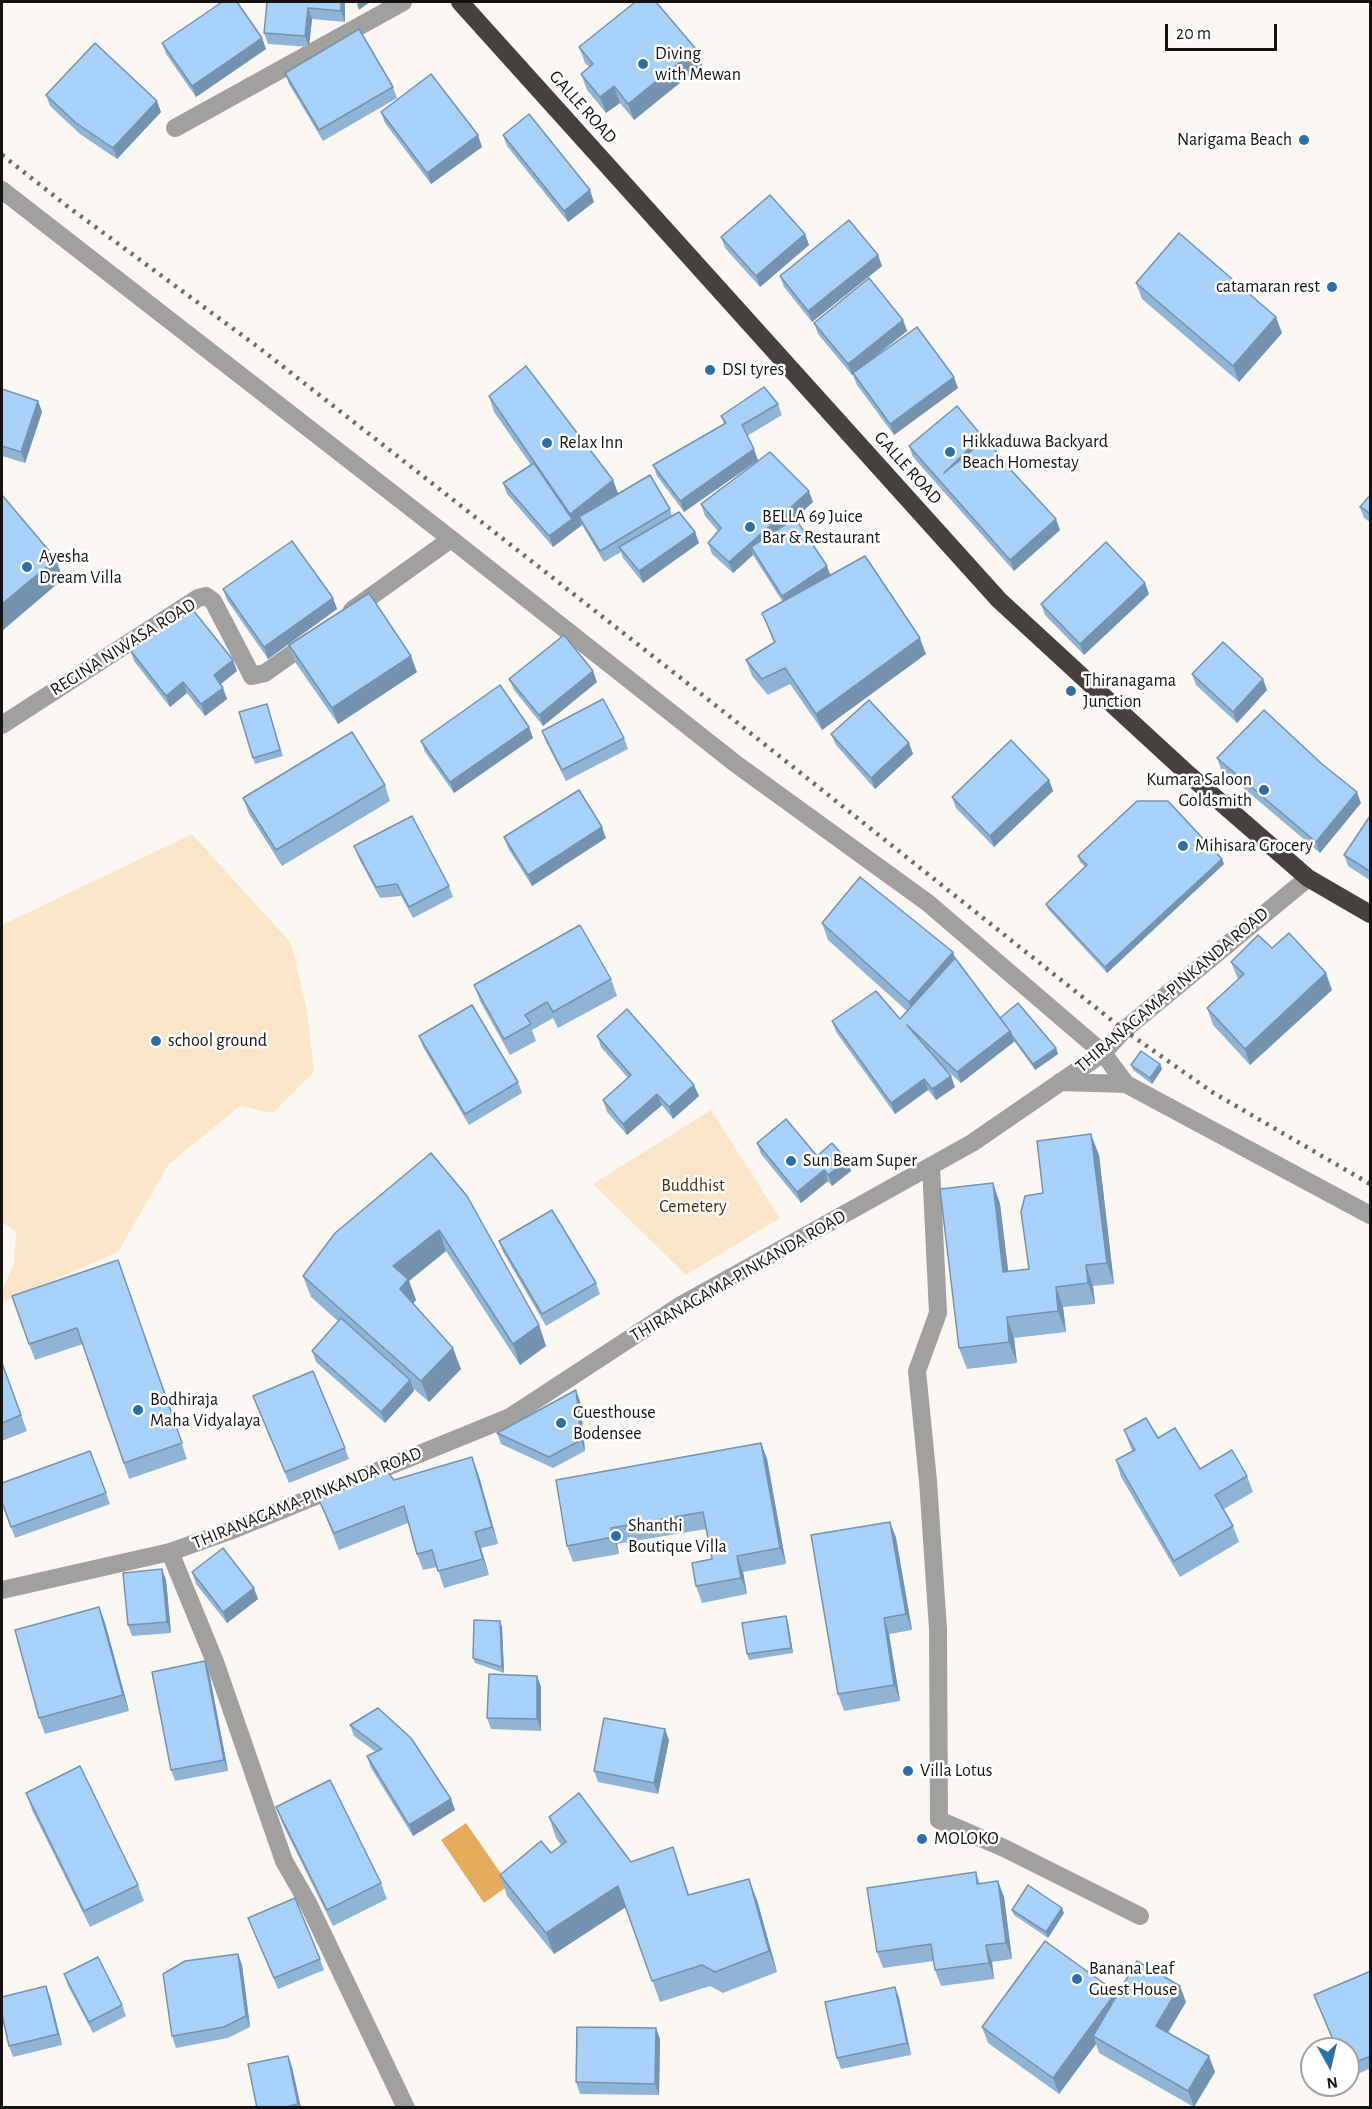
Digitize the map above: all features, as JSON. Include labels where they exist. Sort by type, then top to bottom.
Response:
[{"type":"highway","name":"GALLE ROAD","points":[[459,2],[999,600],[1188,774],[1308,878],[1371,914]]},
{"type":"street","points":[[175,128],[403,2]]},
{"type":"street","points":[[2,190],[743,769],[928,903],[1103,1053],[1126,1084],[1371,1215]]},
{"type":"street","name":"REGINA NIWASA ROAD","points":[[2,724],[198,598],[206,596],[213,601],[252,676],[265,673],[451,539]]},
{"type":"street","name":"THIRANAGAMA-PINKANDA ROAD","points":[[2,1590],[170,1552],[235,1529],[510,1417],[681,1305],[972,1143],[1103,1053],[1124,1030],[1308,878]]},
{"type":"street","points":[[1060,1082],[1126,1084]]},
{"type":"street","points":[[931,1166],[939,1313],[917,1371],[928,1481],[938,1629],[939,1820],[1004,1848],[1140,1916]]},
{"type":"street","points":[[170,1552],[215,1662],[284,1861],[308,1903],[406,2108]]},
{"type":"green space","name":"school ground","points":[[192,834],[291,943],[307,1010],[314,1072],[273,1113],[240,1106],[169,1164],[118,1252],[2,1302],[2,1291],[14,1263],[16,1232],[2,1222],[2,925]]},
{"type":"green space","name":"Buddhist Cemetery","points":[[711,1110],[780,1218],[686,1275],[593,1184]]},
{"type":"shaded area","points":[[466,1823],[509,1885],[484,1903],[441,1840]]},
{"type":"building","points":[[222,2],[237,2],[262,38],[192,86],[162,43]]},
{"type":"building","points":[[267,2],[341,2],[341,11],[308,8],[305,36],[264,33]]},
{"type":"building","name":"Diving with Mewan","points":[[635,2],[656,2],[696,49],[628,104],[614,86],[600,97],[581,74],[593,64],[579,47]]},
{"type":"building","points":[[359,29],[393,87],[319,130],[285,73]]},
{"type":"building","points":[[95,43],[157,101],[113,148],[76,123],[46,95]]},
{"type":"building","points":[[431,74],[478,135],[427,173],[381,112]]},
{"type":"building","points":[[529,114],[590,190],[564,211],[503,135]]},
{"type":"building","points":[[770,195],[805,234],[756,276],[721,237]]},
{"type":"building","points":[[849,220],[878,255],[808,311],[780,276]]},
{"type":"building","points":[[1179,233],[1276,317],[1233,366],[1136,283]]},
{"type":"building","points":[[869,278],[903,320],[848,364],[814,323]]},
{"type":"building","points":[[917,327],[954,377],[890,424],[853,373]]},
{"type":"building","name":"Relax Inn","points":[[526,366],[613,480],[570,514],[489,396]]},
{"type":"building","points":[[764,387],[778,404],[742,425],[754,449],[680,501],[653,465],[726,423],[721,416]]},
{"type":"building","points":[[2,389],[38,401],[21,452],[2,446]]},
{"type":"building","points":[[957,406],[982,436],[944,473],[986,439],[1056,519],[1010,560],[909,446]]},
{"type":"building","name":"BELLA 69 Juice Bar & Restaurant","points":[[770,452],[809,491],[729,562],[708,543],[721,528],[701,504]]},
{"type":"building","points":[[534,463],[572,519],[549,536],[503,483]]},
{"type":"building","points":[[650,475],[670,509],[600,551],[579,517]]},
{"type":"building","points":[[1371,494],[1371,514],[1360,507]]},
{"type":"building","name":"Ayesha Dream Villa","points":[[2,495],[56,559],[2,604]]},
{"type":"building","points":[[679,512],[695,532],[639,571],[619,547]]},
{"type":"building","points":[[795,518],[827,566],[782,596],[751,547]]},
{"type":"building","points":[[292,541],[333,598],[264,647],[223,589]]},
{"type":"building","points":[[1106,542],[1145,583],[1080,644],[1041,604]]},
{"type":"building","points":[[865,556],[920,638],[816,714],[785,668],[762,679],[746,660],[775,642],[762,613]]},
{"type":"building","points":[[369,593],[411,656],[332,708],[289,645]]},
{"type":"building","points":[[189,605],[233,660],[214,675],[223,688],[201,704],[183,682],[166,696],[130,650]]},
{"type":"building","points":[[564,635],[593,671],[539,715],[509,679]]},
{"type":"building","points":[[1223,642],[1263,679],[1233,712],[1192,674]]},
{"type":"building","points":[[500,685],[529,727],[450,782],[421,741]]},
{"type":"building","points":[[603,699],[624,738],[562,770],[542,731]]},
{"type":"building","points":[[869,700],[909,743],[871,778],[831,734]]},
{"type":"building","points":[[267,704],[280,750],[253,758],[239,712]]},
{"type":"building","points":[[1264,710],[1322,764],[1357,792],[1316,842],[1217,758]]},
{"type":"building","points":[[352,732],[385,785],[276,850],[243,798]]},
{"type":"building","points":[[1011,740],[1049,780],[990,836],[952,797]]},
{"type":"building","points":[[579,790],[602,827],[528,875],[504,837]]},
{"type":"building","points":[[1137,801],[1168,801],[1222,859],[1105,967],[1046,904],[1087,865],[1078,856]]},
{"type":"building","points":[[412,816],[449,886],[409,907],[397,884],[376,887],[354,846]]},
{"type":"building","points":[[1371,816],[1371,872],[1344,855]]},
{"type":"building","points":[[860,877],[953,952],[909,1002],[822,923]]},
{"type":"building","points":[[580,925],[611,979],[553,1012],[547,1002],[525,1015],[531,1024],[504,1039],[474,985]]},
{"type":"building","points":[[1289,933],[1326,973],[1245,1049],[1207,1008],[1244,974],[1231,962],[1258,935],[1272,948]]},
{"type":"building","points":[[955,958],[1010,1031],[957,1072],[907,1025],[951,1076],[932,1089],[924,1079],[891,1103],[832,1021],[876,991],[900,1019]]},
{"type":"building","points":[[1018,1003],[1056,1048],[1033,1064],[1000,1018]]},
{"type":"building","points":[[472,1005],[518,1082],[465,1114],[419,1036]]},
{"type":"building","points":[[627,1009],[694,1085],[669,1107],[657,1094],[623,1124],[603,1100],[631,1075],[597,1036]]},
{"type":"building","points":[[1141,1051],[1160,1064],[1150,1078],[1131,1065]]},
{"type":"building","name":"Sun Beam Super","points":[[786,1119],[817,1156],[832,1143],[847,1160],[828,1175],[824,1170],[797,1192],[757,1143]]},
{"type":"building","points":[[1091,1134],[1107,1263],[1086,1265],[1088,1283],[1056,1287],[1058,1311],[1007,1317],[1009,1342],[959,1348],[940,1189],[993,1183],[1003,1272],[1029,1269],[1021,1212],[1025,1196],[1043,1193],[1037,1141]]},
{"type":"building","points":[[431,1153],[467,1196],[539,1325],[513,1344],[439,1230],[393,1266],[408,1279],[400,1289],[453,1348],[421,1381],[303,1276],[335,1233]]},
{"type":"building","points":[[552,1210],[596,1283],[542,1314],[499,1241]]},
{"type":"building","name":"Bodhiraja Maha Vidyalaya","points":[[118,1260],[182,1443],[124,1463],[77,1328],[29,1344],[12,1296]]},
{"type":"building","points":[[341,1318],[410,1380],[381,1412],[312,1351]]},
{"type":"building","points":[[2,1363],[21,1415],[2,1423]]},
{"type":"building","points":[[313,1371],[345,1448],[285,1472],[253,1396]]},
{"type":"building","name":"Guesthouse Bodensee","points":[[576,1390],[581,1440],[549,1457],[497,1433]]},
{"type":"building","points":[[1146,1418],[1158,1438],[1175,1428],[1200,1469],[1232,1450],[1247,1476],[1215,1495],[1233,1526],[1174,1561],[1116,1460],[1135,1450],[1124,1430]]},
{"type":"building","name":"Shanthi Boutique Villa","points":[[761,1443],[780,1548],[737,1556],[741,1578],[696,1586],[692,1563],[712,1559],[703,1512],[611,1528],[613,1537],[567,1546],[556,1480]]},
{"type":"building","points":[[90,1451],[106,1493],[11,1527],[2,1502],[2,1483]]},
{"type":"building","points":[[472,1457],[492,1527],[475,1532],[483,1559],[438,1571],[432,1550],[417,1554],[404,1506],[334,1533],[319,1500],[387,1471],[394,1480]]},
{"type":"building","points":[[890,1522],[906,1614],[884,1618],[894,1685],[838,1694],[811,1535]]},
{"type":"building","points":[[223,1548],[254,1588],[223,1612],[192,1572]]},
{"type":"building","points":[[162,1569],[167,1622],[128,1625],[123,1573]]},
{"type":"building","points":[[99,1607],[123,1695],[39,1718],[15,1630]]},
{"type":"building","points":[[786,1616],[791,1648],[747,1654],[742,1623]]},
{"type":"building","points":[[474,1620],[500,1621],[502,1667],[473,1658]]},
{"type":"building","points":[[205,1661],[224,1760],[171,1770],[152,1672]]},
{"type":"building","points":[[489,1674],[537,1676],[537,1719],[487,1718]]},
{"type":"building","points":[[378,1708],[411,1738],[451,1799],[409,1825],[367,1756],[382,1749],[350,1725]]},
{"type":"building","points":[[604,1718],[665,1729],[654,1783],[594,1771]]},
{"type":"building","points":[[80,1766],[138,1885],[84,1911],[26,1793]]},
{"type":"building","points":[[330,1780],[381,1883],[327,1910],[276,1807]]},
{"type":"building","points":[[579,1793],[631,1862],[673,1847],[688,1895],[749,1879],[769,1951],[715,1972],[702,1965],[652,1981],[618,1886],[546,1933],[500,1875],[541,1841],[551,1853],[566,1842],[549,1817]]},
{"type":"building","points":[[976,1872],[977,1884],[998,1881],[1006,1943],[986,1945],[989,1963],[935,1970],[931,1944],[877,1952],[867,1888]]},
{"type":"building","points":[[1028,1885],[1062,1908],[1046,1932],[1012,1910]]},
{"type":"building","points":[[295,1898],[320,1959],[274,1978],[248,1918]]},
{"type":"building","points":[[1045,1941],[1116,1992],[1053,2078],[982,2027]]},
{"type":"building","points":[[238,1954],[246,2016],[224,2027],[172,2036],[163,1974],[185,1961]]},
{"type":"building","points":[[98,1957],[122,2005],[89,2022],[64,1974]]},
{"type":"building","points":[[1137,1961],[1180,1986],[1156,2026],[1209,2056],[1188,2091],[1093,2036]]},
{"type":"building","points":[[1371,1971],[1371,2056],[1360,2060],[1360,2037],[1332,2037],[1314,1995]]},
{"type":"building","points":[[46,1986],[58,2034],[9,2046],[2,2015],[2,1997]]},
{"type":"building","points":[[895,1987],[907,2043],[837,2058],[825,2002]]},
{"type":"building","points":[[577,2027],[656,2028],[655,2084],[576,2082]]},
{"type":"building","points":[[288,2056],[298,2104],[281,2108],[257,2108],[248,2064]]},
{"type":"railway","points":[[2,155],[258,347],[705,697],[1124,1030],[1212,1092],[1370,1184]]},
{"type":"place","name":"Diving with Mewan","points":[[643,64]]},
{"type":"place","name":"Narigama Beach","points":[[1304,140]]},
{"type":"place","name":"catamaran rest","points":[[1332,287]]},
{"type":"place","name":"DSI tyres","points":[[710,370]]},
{"type":"place","name":"Relax Inn","points":[[547,443]]},
{"type":"place","name":"Hikkaduwa Backyard Beach Homestay","points":[[950,452]]},
{"type":"place","name":"BELLA 69 Juice Bar & Restaurant","points":[[750,527]]},
{"type":"place","name":"Ayesha Dream Villa","points":[[27,567]]},
{"type":"place","name":"Thiranagama Junction","points":[[1071,691]]},
{"type":"place","name":"Kumara Saloon Goldsmith","points":[[1264,790]]},
{"type":"place","name":"Mihisara Grocery","points":[[1183,846]]},
{"type":"place","name":"school ground","points":[[156,1041]]},
{"type":"place","name":"Sun Beam Super","points":[[791,1161]]},
{"type":"place","name":"Bodhiraja Maha Vidyalaya","points":[[138,1410]]},
{"type":"place","name":"Guesthouse Bodensee","points":[[561,1423]]},
{"type":"place","name":"Shanthi Boutique Villa","points":[[616,1536]]},
{"type":"place","name":"Villa Lotus","points":[[908,1771]]},
{"type":"place","name":"MOLOKO","points":[[922,1839]]},
{"type":"place","name":"Banana Leaf Guest House","points":[[1077,1979]]}]
